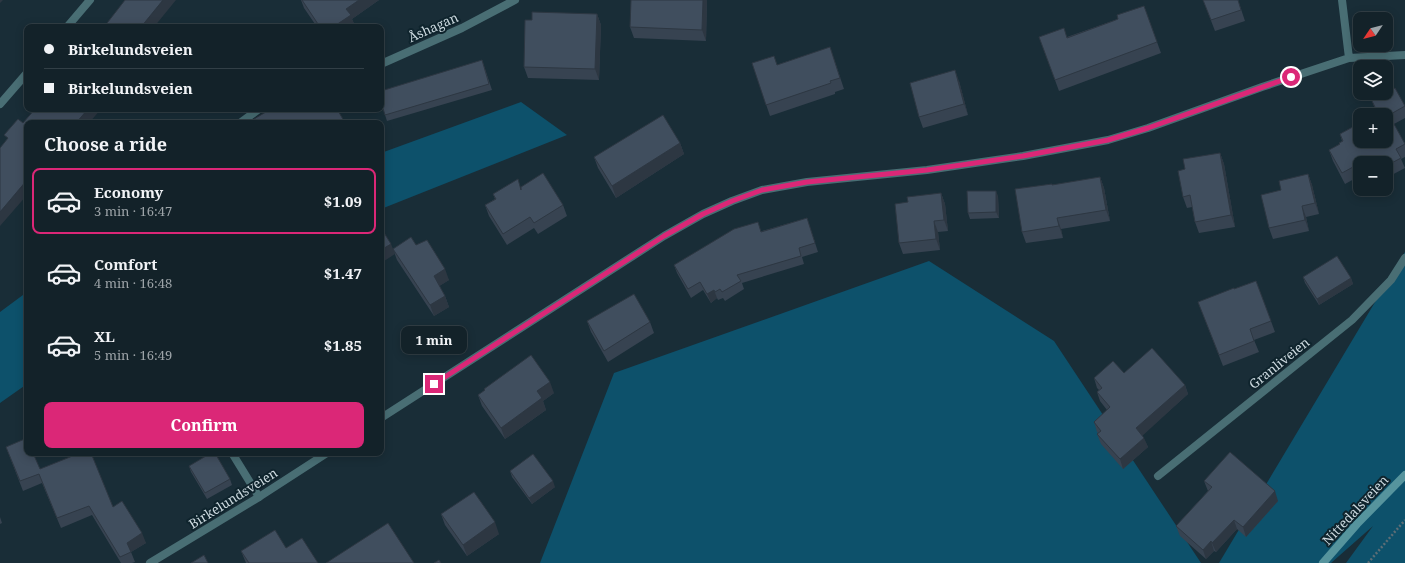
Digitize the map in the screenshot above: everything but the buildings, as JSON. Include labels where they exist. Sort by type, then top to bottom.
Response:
[{"type":"main road","name":"Nittedalsveien","points":[[1323,563],[1357,524],[1405,474]]},
{"type":"street","points":[[70,24],[90,0]]},
{"type":"street","name":"Åshagan","points":[[384,63],[462,28],[515,0]]},
{"type":"street","points":[[1342,0],[1349,58]]},
{"type":"street","points":[[384,416],[664,236],[703,214],[762,190],[807,182],[927,170],[1023,156],[1108,140],[1148,128],[1262,86],[1349,58],[1405,55]]},
{"type":"street","points":[[0,104],[24,76]]},
{"type":"street","points":[[244,120],[255,112]]},
{"type":"street","name":"Granliveien","points":[[1158,476],[1352,320],[1391,280],[1405,258]]},
{"type":"street","points":[[234,456],[259,497]]},
{"type":"street","name":"Birkelundsveien","points":[[150,563],[259,497],[322,456]]},
{"type":"path","points":[[1368,563],[1405,520]]},
{"type":"shaded area","points":[[521,102],[567,135],[384,208],[384,152]]},
{"type":"shaded area","points":[[1405,252],[1405,563],[1346,563],[1373,526],[1331,563],[1219,563]]},
{"type":"shaded area","points":[[929,261],[1054,341],[1201,563],[540,563],[614,373]]},
{"type":"shaded area","points":[[24,294],[24,386],[0,403],[0,312]]},
{"type":"route","points":[[434,384],[664,236],[703,214],[762,190],[807,182],[927,170],[1023,156],[1108,140],[1148,128],[1262,86],[1291,77]]}]
